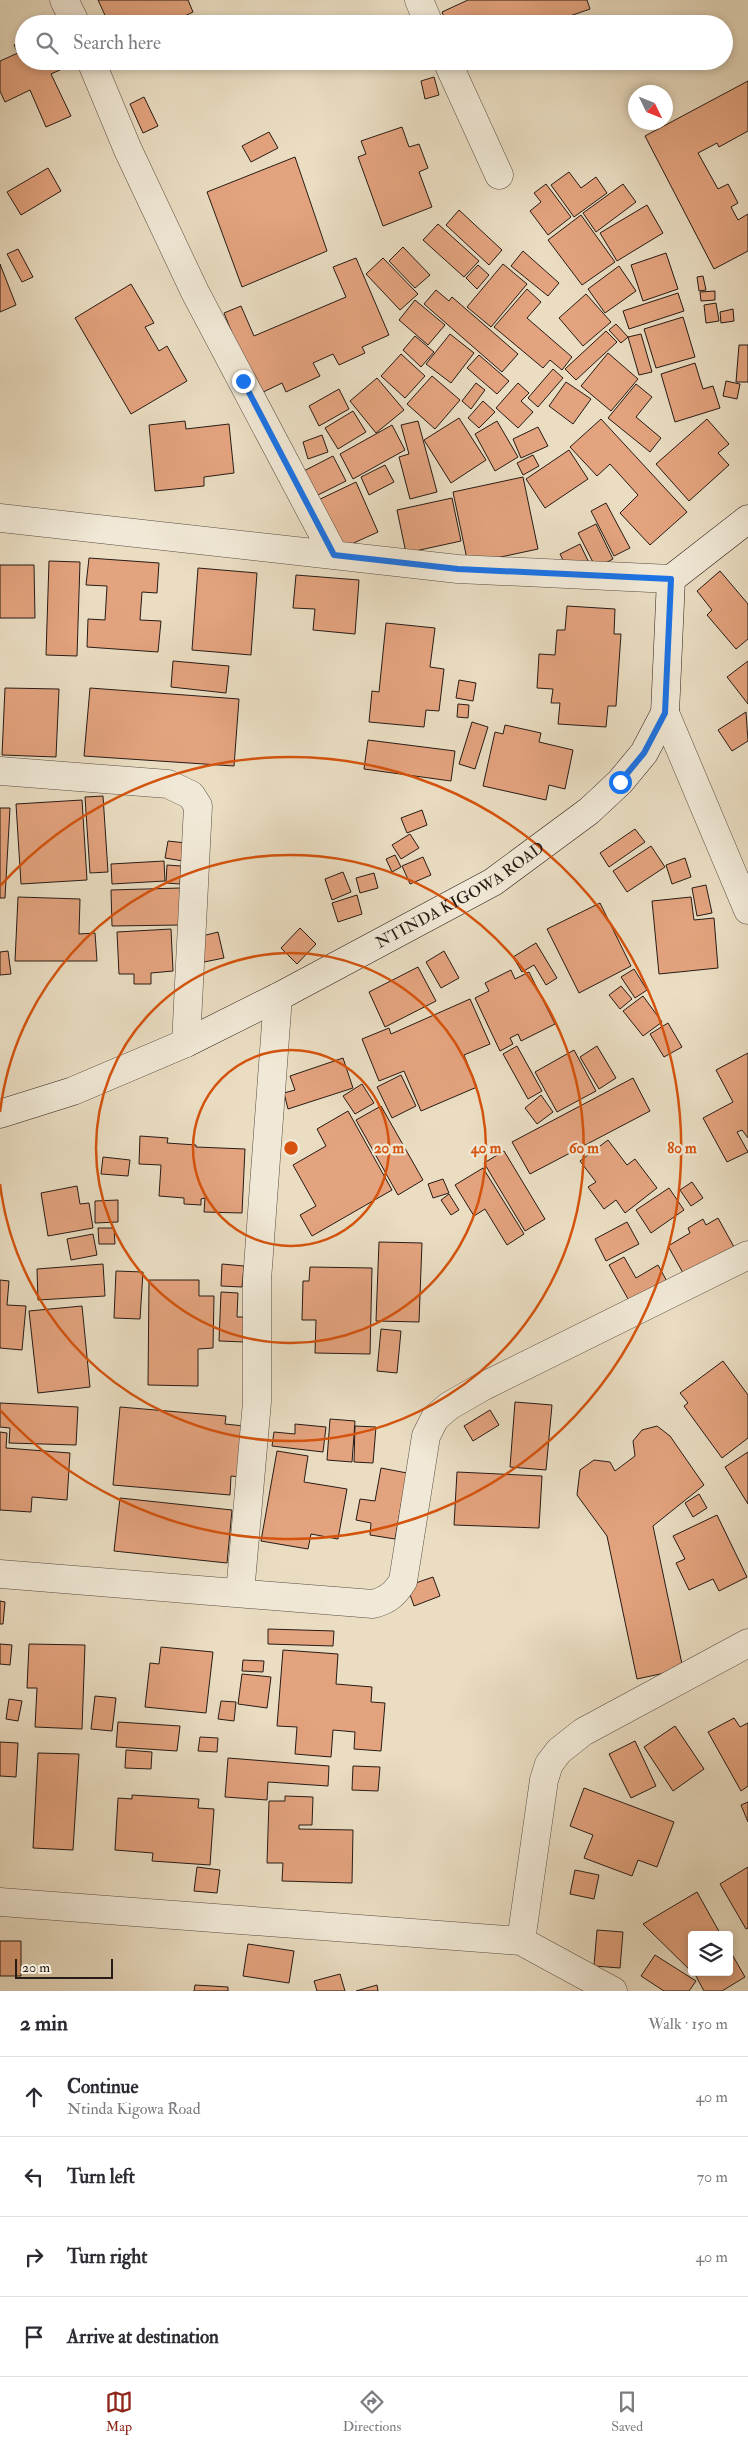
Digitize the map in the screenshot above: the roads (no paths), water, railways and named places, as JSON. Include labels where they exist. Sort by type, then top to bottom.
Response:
[{"type":"street","points":[[64,0],[72,15]]},
{"type":"street","points":[[418,0],[426,15]]},
{"type":"street","points":[[95,70],[128,150],[195,292],[334,555]]},
{"type":"street","points":[[451,70],[499,175]]},
{"type":"street","points":[[0,518],[458,569],[671,579],[748,519]]},
{"type":"street","name":"NTINDA KIGOWA ROAD","points":[[0,1114],[73,1091],[186,1043],[278,997],[493,882],[589,811],[620,782],[644,753],[665,713],[671,579]]},
{"type":"street","points":[[665,713],[748,910]]},
{"type":"street","points":[[0,771],[168,784],[191,795],[198,806],[186,1043]]},
{"type":"street","points":[[240,1593],[256,1402],[257,1280],[278,997]]},
{"type":"street","points":[[0,1574],[373,1604],[386,1601],[396,1593],[403,1581],[424,1444],[435,1418],[449,1406],[482,1386],[748,1255]]},
{"type":"street","points":[[521,1941],[542,1792],[549,1764],[559,1751],[583,1732],[748,1643]]},
{"type":"street","points":[[0,1902],[521,1941],[614,1991]]}]
